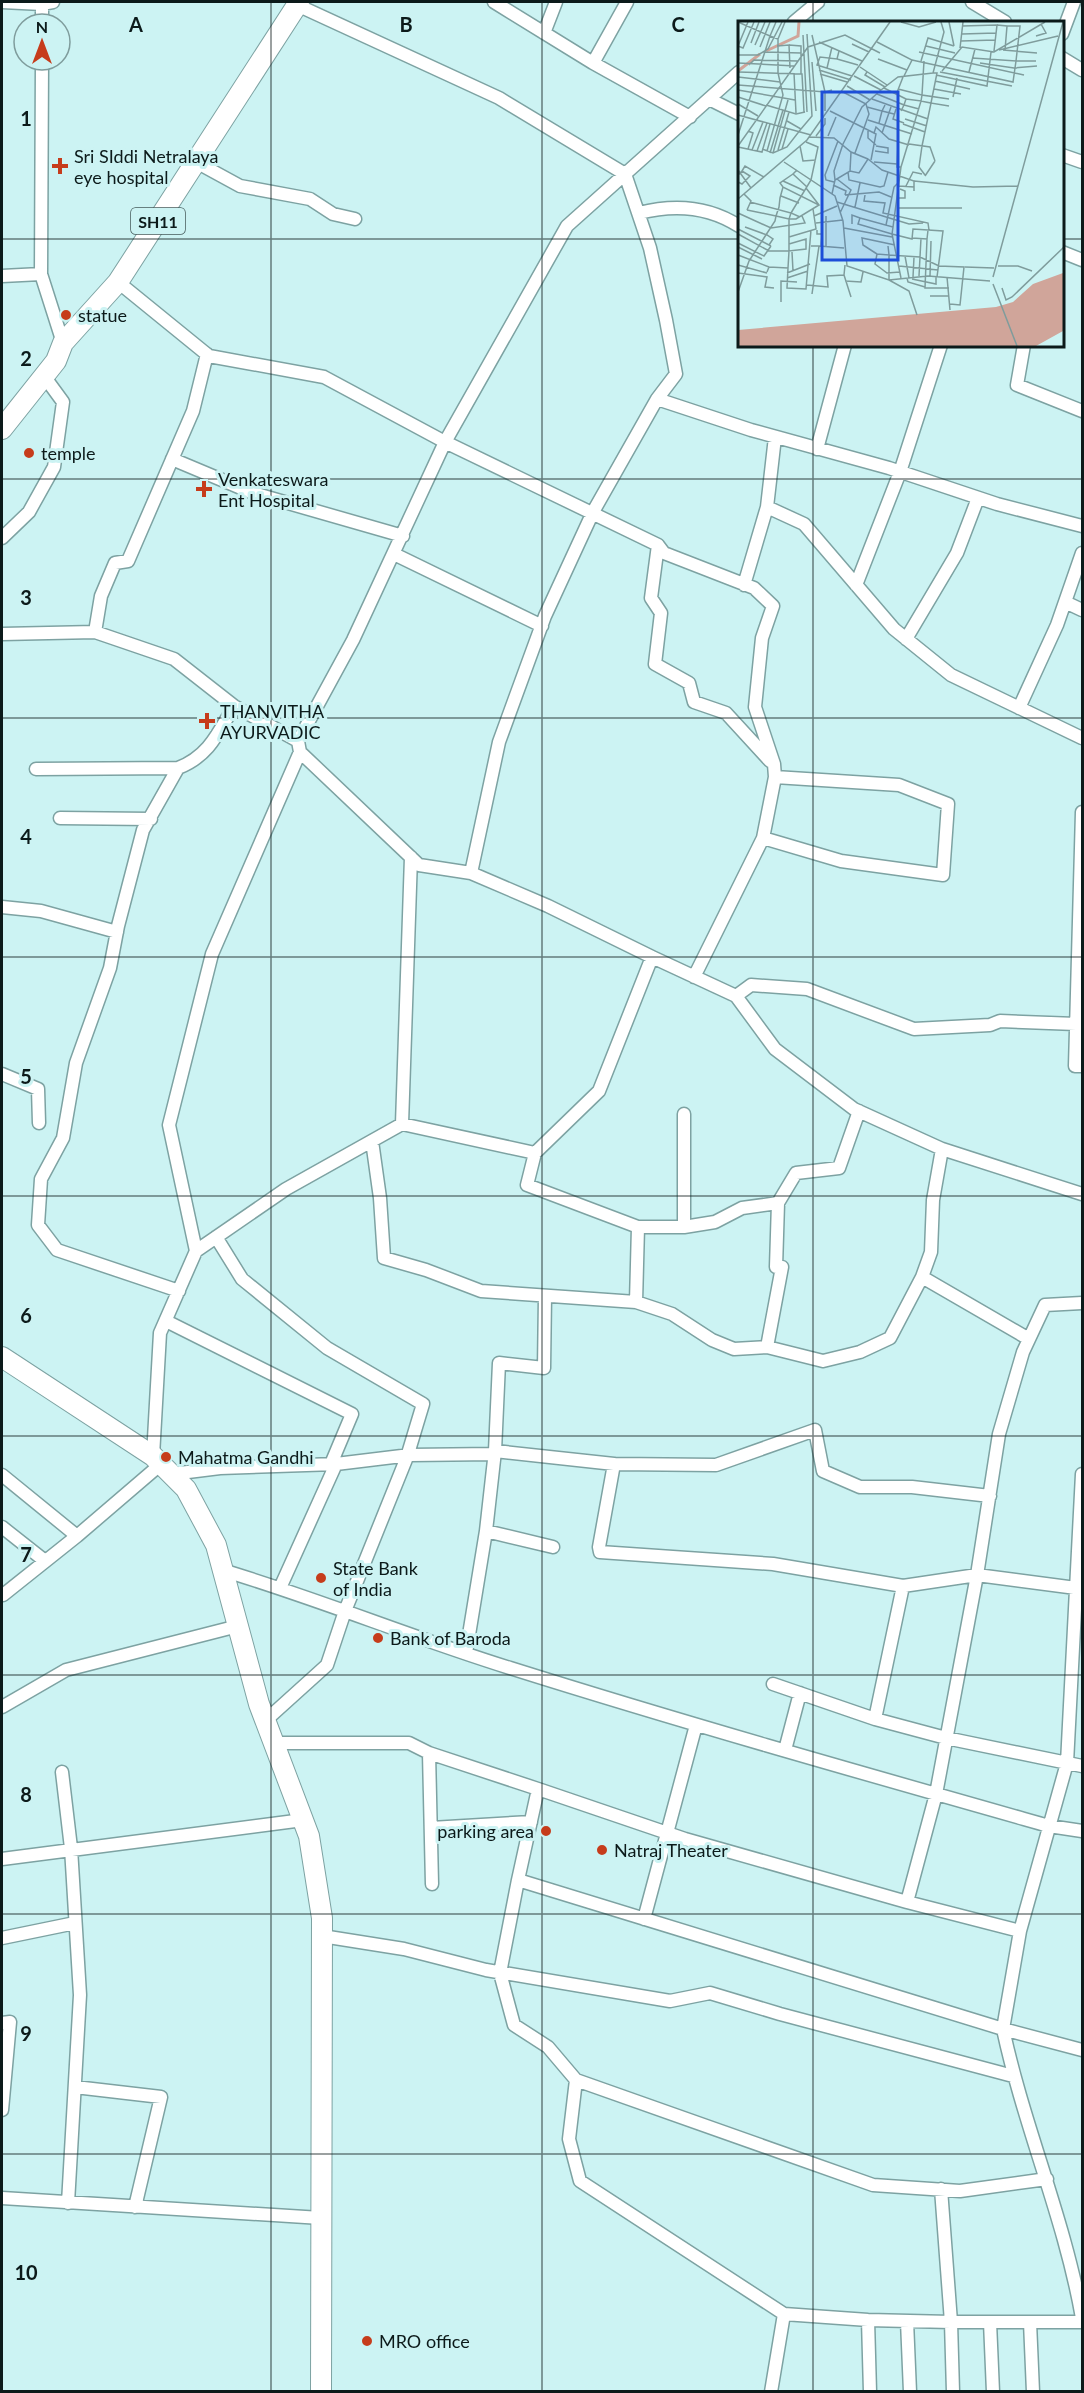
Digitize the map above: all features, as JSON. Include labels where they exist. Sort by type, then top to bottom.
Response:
[{"type":"main road","name":"SH11","points":[[2,429],[56,361],[63,343],[118,282],[298,3]]},
{"type":"main road","points":[[2,1356],[162,1465],[186,1489],[216,1545],[265,1721],[309,1836],[322,1918],[321,2391]]},
{"type":"street","points":[[2,2],[45,2]]},
{"type":"street","points":[[494,2],[507,6],[543,33],[690,117]]},
{"type":"street","points":[[543,33],[556,2]]},
{"type":"street","points":[[593,63],[627,2]]},
{"type":"street","points":[[796,21],[818,2]]},
{"type":"street","points":[[972,2],[1003,21]]},
{"type":"street","points":[[1063,31],[1074,2]]},
{"type":"street","points":[[298,3],[499,98],[625,174],[639,213],[664,310],[675,374],[657,399],[593,512],[542,626],[499,742],[471,873]]},
{"type":"street","points":[[1063,59],[1083,70]]},
{"type":"street","points":[[42,72],[41,274],[63,343]]},
{"type":"street","points":[[196,1251],[169,1125],[212,954],[299,747],[403,536],[445,442],[567,226],[738,73]]},
{"type":"street","points":[[709,99],[738,114]]},
{"type":"street","points":[[1063,155],[1083,162]]},
{"type":"street","points":[[196,162],[240,186],[310,200],[333,214],[355,219]]},
{"type":"street","points":[[639,213],[662,207],[688,208],[722,215],[738,225]]},
{"type":"street","points":[[1063,252],[1083,260]]},
{"type":"street","points":[[2,276],[41,274]]},
{"type":"street","points":[[118,282],[207,354],[324,377],[445,442],[658,545],[664,553],[754,588],[772,606],[762,638],[755,707],[774,770],[763,838],[694,977]]},
{"type":"street","points":[[817,448],[845,346]]},
{"type":"street","points":[[856,585],[900,472],[941,346]]},
{"type":"street","points":[[1024,346],[1017,385],[1083,411]]},
{"type":"street","points":[[95,632],[101,596],[110,574],[115,563],[128,561],[193,411],[207,354]]},
{"type":"street","points":[[2,538],[29,512],[54,467],[63,402],[44,376]]},
{"type":"street","points":[[657,399],[775,437],[900,472],[978,498],[1083,526]]},
{"type":"street","points":[[744,585],[767,507],[775,437]]},
{"type":"street","points":[[172,459],[253,493],[403,536]]},
{"type":"street","points":[[906,639],[957,552],[978,498]]},
{"type":"street","points":[[767,507],[804,524],[894,629],[951,675],[1083,738]]},
{"type":"street","points":[[658,545],[651,598],[661,613],[656,664],[689,683],[694,702],[726,712],[774,770],[899,785],[948,804],[943,875],[841,861],[763,838]]},
{"type":"street","points":[[1019,708],[1057,625],[1083,553]]},
{"type":"street","points":[[394,554],[542,626]]},
{"type":"street","points":[[1065,602],[1083,610]]},
{"type":"street","points":[[2,634],[95,632],[174,659],[233,707],[299,747],[419,865],[471,873],[548,906],[736,996],[776,1049],[859,1111],[942,1149],[1083,1194]]},
{"type":"street","points":[[36,769],[178,768],[189,764],[208,749],[233,707]]},
{"type":"street","points":[[178,768],[143,830],[110,968],[76,1063],[63,1138],[42,1179],[38,1225],[57,1250],[179,1291]]},
{"type":"street","points":[[1083,812],[1075,1066],[1083,1066]]},
{"type":"street","points":[[60,818],[151,819]]},
{"type":"street","points":[[402,1124],[411,857]]},
{"type":"street","points":[[2,907],[41,911],[117,932]]},
{"type":"street","points":[[652,957],[600,1091],[535,1153],[527,1185],[638,1227],[684,1227],[715,1222],[742,1208],[778,1203]]},
{"type":"street","points":[[736,996],[751,986],[807,989],[914,1029],[990,1025],[1000,1021],[1076,1024]]},
{"type":"street","points":[[2,1074],[38,1089],[39,1124]]},
{"type":"street","points":[[767,1347],[782,1267],[776,1267],[778,1203],[795,1173],[839,1168],[859,1111]]},
{"type":"street","points":[[684,1114],[684,1227]]},
{"type":"street","points":[[162,1465],[160,1333],[196,1251],[286,1189],[402,1124],[535,1153]]},
{"type":"street","points":[[372,1141],[380,1198],[384,1258],[426,1270],[481,1291],[636,1302],[672,1314],[712,1340],[734,1350],[767,1347],[823,1361],[860,1352],[890,1338],[922,1277],[931,1252],[933,1200],[942,1149]]},
{"type":"street","points":[[636,1302],[638,1227]]},
{"type":"street","points":[[216,1237],[242,1279],[318,1341],[423,1404],[407,1457],[345,1611],[327,1665],[265,1721]]},
{"type":"street","points":[[922,1277],[1029,1339]]},
{"type":"street","points":[[466,1653],[486,1531],[495,1451],[499,1363],[544,1368],[545,1296]]},
{"type":"street","points":[[907,1902],[936,1794],[977,1575],[999,1434],[1029,1339],[1045,1305],[1083,1303]]},
{"type":"street","points":[[166,1321],[352,1414],[334,1464],[280,1588]]},
{"type":"street","points":[[2,1595],[162,1465],[220,1468],[334,1464],[407,1457],[494,1454],[495,1451],[614,1464],[716,1466],[815,1430],[823,1471],[860,1487],[912,1487],[990,1496]]},
{"type":"street","points":[[614,1464],[600,1552],[773,1563],[903,1586],[977,1575],[1076,1588]]},
{"type":"street","points":[[576,2080],[569,2139],[580,2181],[784,2314],[868,2320],[951,2322],[1083,2320],[1047,2179],[1012,2076],[1003,2030],[1020,1931],[1067,1763],[1077,1658],[1076,1588],[1083,1474]]},
{"type":"street","points":[[2,1475],[77,1536]]},
{"type":"street","points":[[2,1527],[45,1562]]},
{"type":"street","points":[[486,1531],[553,1547]]},
{"type":"street","points":[[222,1570],[466,1653],[696,1725],[1049,1826],[1083,1831]]},
{"type":"street","points":[[875,1719],[903,1586]]},
{"type":"street","points":[[2,1707],[66,1670],[238,1626]]},
{"type":"street","points":[[773,1684],[875,1719],[946,1738],[1083,1766]]},
{"type":"street","points":[[785,1750],[800,1693]]},
{"type":"street","points":[[644,1919],[696,1725]]},
{"type":"street","points":[[274,1743],[409,1743],[429,1753],[667,1833],[907,1902],[1020,1931]]},
{"type":"street","points":[[429,1753],[432,1884]]},
{"type":"street","points":[[62,1772],[71,1848],[80,1995],[68,2203]]},
{"type":"street","points":[[538,1789],[500,1973],[514,2025],[548,2047],[576,2080],[873,2185],[960,2190],[1047,2179]]},
{"type":"street","points":[[2,1858],[303,1820]]},
{"type":"street","points":[[431,1828],[531,1822]]},
{"type":"street","points":[[518,1880],[1003,2030],[1083,2050]]},
{"type":"street","points":[[2,1938],[75,1923]]},
{"type":"street","points":[[322,1936],[404,1948],[500,1973],[670,2001],[710,1993],[1012,2076]]},
{"type":"street","points":[[2,2023],[10,2022],[2,2110]]},
{"type":"street","points":[[75,2087],[162,2097],[135,2207]]},
{"type":"street","points":[[941,2189],[951,2322],[953,2391]]},
{"type":"street","points":[[2,2198],[321,2218]]},
{"type":"street","points":[[771,2391],[784,2314]]},
{"type":"street","points":[[868,2320],[870,2391]]},
{"type":"street","points":[[908,2321],[910,2391]]},
{"type":"street","points":[[990,2322],[993,2391]]},
{"type":"street","points":[[1030,2322],[1033,2391]]},
{"type":"place","name":"Sri SIddi Netralaya eye hospital","points":[[60,166]]},
{"type":"place","name":"statue","points":[[66,315]]},
{"type":"place","name":"temple","points":[[29,453]]},
{"type":"place","name":"Venkateswara Ent Hospital","points":[[204,489]]},
{"type":"place","name":"THANVITHA AYURVADIC","points":[[207,721]]},
{"type":"place","name":"Mahatma Gandhi","points":[[166,1457]]},
{"type":"place","name":"State Bank of India","points":[[321,1578]]},
{"type":"place","name":"Bank of Baroda","points":[[378,1638]]},
{"type":"place","name":"parking area","points":[[546,1831]]},
{"type":"place","name":"Natraj Theater","points":[[602,1850]]},
{"type":"place","name":"MRO office","points":[[367,2341]]}]
